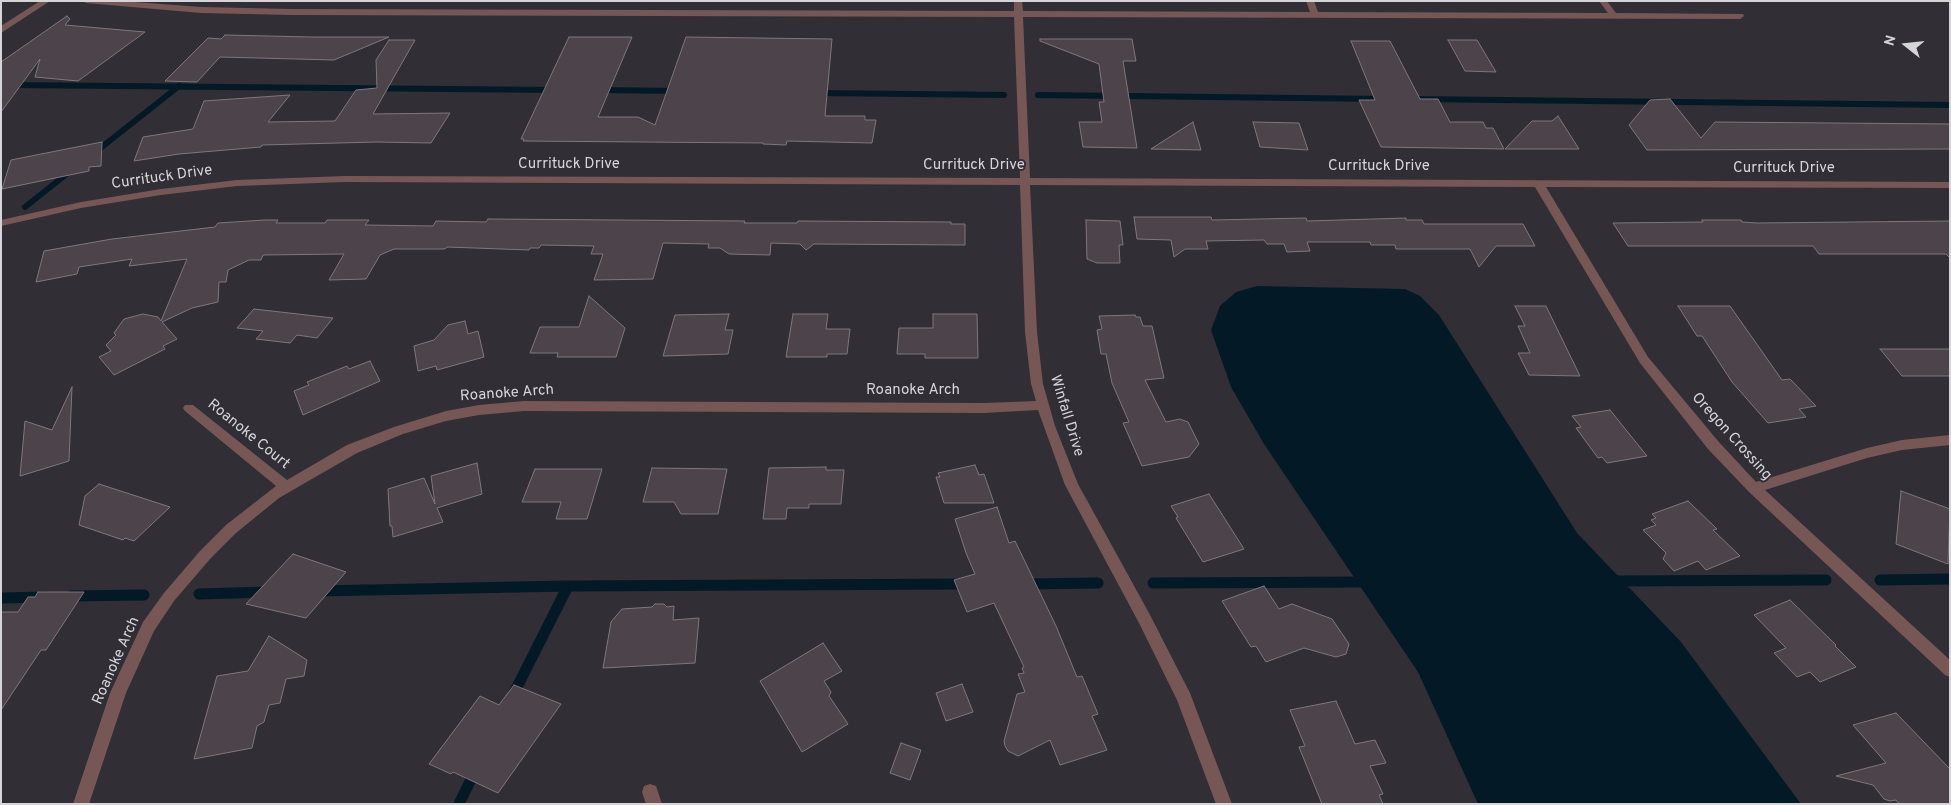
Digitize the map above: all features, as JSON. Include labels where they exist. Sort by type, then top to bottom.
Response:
[{"type":"street","points":[[1,30],[46,1]]},
{"type":"street","points":[[86,1],[201,10],[291,12],[1740,16]]},
{"type":"street","name":"Winfall Drive","points":[[1018,1],[1017,14],[1031,332],[1037,384],[1049,426],[1072,485],[1144,618],[1184,698],[1224,804]]},
{"type":"street","points":[[1310,1],[1315,15]]},
{"type":"street","points":[[1603,1],[1614,16]]},
{"type":"street","name":"Currituck Drive","points":[[1,222],[81,205],[162,192],[237,183],[291,180],[1950,185]]},
{"type":"street","name":"Oregon Crossing","points":[[1540,184],[1644,360],[1714,445],[1754,488],[1950,670]]},
{"type":"street","name":"Roanoke Arch","points":[[81,804],[118,693],[148,627],[169,597],[205,555],[231,530],[286,487],[352,449],[376,439],[428,421],[478,410],[524,406],[984,408],[1044,406]]},
{"type":"street","name":"Roanoke Court","points":[[189,408],[286,487]]},
{"type":"street","points":[[1754,488],[1867,453],[1950,440]]},
{"type":"water","points":[[1257,286],[1405,289],[1420,296],[1439,315],[1577,533],[1681,642],[1801,804],[1478,804],[1418,672],[1264,444],[1231,387],[1211,330],[1220,306],[1236,292]]},
{"type":"building","points":[[67,16],[70,19],[65,25],[145,32],[78,81],[35,77],[40,59],[1,112],[1,62]]},
{"type":"building","points":[[225,35],[389,37],[334,60],[220,57],[197,82],[165,81],[208,38],[221,39]]},
{"type":"building","points":[[569,37],[632,37],[598,117],[638,117],[655,125],[686,37],[832,39],[825,116],[865,116],[865,120],[876,120],[872,143],[787,141],[786,145],[763,143],[523,141],[524,139],[521,139]]},
{"type":"building","points":[[1040,39],[1132,39],[1136,61],[1123,61],[1137,148],[1083,147],[1079,122],[1102,122],[1099,102],[1104,102],[1099,64],[1040,41]]},
{"type":"building","points":[[389,40],[415,40],[373,114],[450,113],[431,143],[377,142],[262,145],[261,147],[179,154],[134,161],[143,137],[193,129],[204,101],[290,95],[268,122],[335,121],[356,90],[377,88],[376,60]]},
{"type":"building","points":[[1448,40],[1477,40],[1496,72],[1465,71]]},
{"type":"building","points":[[1351,41],[1390,41],[1420,99],[1438,99],[1450,122],[1483,122],[1486,128],[1493,128],[1504,149],[1381,147],[1359,100],[1375,100]]},
{"type":"building","points":[[1670,99],[1701,138],[1715,122],[1950,124],[1950,149],[1647,150],[1629,125],[1650,100]]},
{"type":"building","points":[[1558,116],[1579,149],[1505,149],[1532,121],[1552,121]]},
{"type":"building","points":[[1193,122],[1201,150],[1151,149]]},
{"type":"building","points":[[1253,122],[1299,123],[1308,150],[1260,147]]},
{"type":"building","points":[[102,142],[101,166],[89,167],[89,171],[2,189],[11,160]]},
{"type":"building","points":[[1134,217],[1211,217],[1212,220],[1306,218],[1307,221],[1406,218],[1406,220],[1422,220],[1424,224],[1523,224],[1535,246],[1496,246],[1479,267],[1470,249],[1396,249],[1395,245],[1371,245],[1370,242],[1307,242],[1310,251],[1287,252],[1284,244],[1267,244],[1264,240],[1206,241],[1208,249],[1185,249],[1174,257],[1171,240],[1137,239]]},
{"type":"building","points":[[488,219],[745,221],[744,223],[797,223],[798,221],[951,222],[951,224],[965,224],[965,245],[814,244],[806,250],[800,244],[771,243],[770,255],[729,254],[720,248],[708,248],[709,244],[663,243],[653,279],[594,280],[603,254],[591,254],[594,246],[541,245],[539,248],[530,248],[529,250],[447,247],[445,249],[394,249],[380,255],[366,279],[329,280],[344,254],[263,255],[261,260],[249,260],[228,270],[226,282],[219,282],[218,302],[192,308],[162,322],[177,339],[163,346],[165,349],[114,375],[99,357],[111,351],[106,345],[116,335],[114,333],[124,319],[143,314],[158,317],[161,321],[187,259],[129,266],[132,259],[79,267],[77,274],[36,282],[44,251],[112,239],[215,227],[218,223],[278,220],[276,223],[325,223],[327,220],[369,220],[365,225],[433,226],[436,221],[486,222]]},
{"type":"building","points":[[1086,220],[1120,221],[1123,245],[1119,245],[1120,263],[1097,263],[1087,259]]},
{"type":"building","points":[[1702,220],[1741,220],[1742,222],[1757,223],[1950,221],[1950,258],[1946,254],[1819,254],[1813,246],[1628,246],[1613,223],[1703,222]]},
{"type":"building","points":[[589,296],[625,328],[616,357],[557,357],[558,353],[530,353],[540,327],[579,327]]},
{"type":"building","points":[[1515,306],[1546,306],[1580,376],[1529,375],[1518,353],[1530,353],[1518,326],[1525,326]]},
{"type":"building","points":[[1678,306],[1730,306],[1782,380],[1790,379],[1816,406],[1799,409],[1806,417],[1768,423],[1732,382],[1702,336],[1697,336]]},
{"type":"building","points":[[254,309],[333,318],[317,338],[297,335],[290,343],[256,339],[263,331],[237,328]]},
{"type":"building","points":[[729,314],[725,330],[733,330],[728,354],[663,356],[675,315]]},
{"type":"building","points":[[793,314],[828,314],[826,329],[850,329],[847,354],[827,354],[827,357],[786,357]]},
{"type":"building","points":[[933,314],[977,314],[978,358],[925,358],[925,354],[897,354],[899,328],[933,328]]},
{"type":"building","points":[[1135,315],[1140,317],[1143,326],[1152,326],[1164,378],[1145,380],[1166,422],[1180,419],[1188,422],[1199,444],[1189,457],[1142,466],[1123,423],[1129,422],[1112,383],[1106,354],[1101,354],[1097,330],[1102,329],[1099,316]]},
{"type":"building","points":[[465,321],[468,334],[478,331],[484,357],[437,370],[436,366],[418,371],[414,346],[434,340],[448,325]]},
{"type":"building","points":[[1880,349],[1950,349],[1950,376],[1902,376]]},
{"type":"building","points":[[370,361],[380,381],[303,415],[294,391],[309,385],[307,382],[347,366],[349,369]]},
{"type":"building","points":[[72,387],[69,461],[20,476],[25,421],[52,430]]},
{"type":"building","points":[[1610,410],[1647,456],[1607,463],[1602,457],[1598,458],[1576,428],[1581,427],[1572,416]]},
{"type":"building","points":[[477,463],[482,494],[437,508],[443,522],[393,537],[392,526],[390,526],[388,489],[424,478],[435,504],[431,476]]},
{"type":"building","points":[[975,465],[979,475],[984,474],[994,503],[944,503],[936,477],[940,477],[938,473]]},
{"type":"building","points":[[826,467],[826,470],[844,470],[841,504],[809,504],[809,508],[787,508],[786,519],[763,519],[769,468]]},
{"type":"building","points":[[652,468],[727,469],[718,514],[681,514],[674,502],[643,502]]},
{"type":"building","points":[[535,469],[602,469],[587,519],[556,519],[561,502],[522,502]]},
{"type":"building","points":[[99,484],[170,507],[134,541],[125,538],[123,540],[79,525],[85,496]]},
{"type":"building","points":[[1901,491],[1950,509],[1948,564],[1896,544]]},
{"type":"building","points":[[1209,494],[1244,549],[1203,562],[1176,518],[1178,517],[1171,506]]},
{"type":"building","points":[[1688,501],[1717,529],[1713,530],[1740,556],[1706,570],[1698,561],[1674,571],[1663,559],[1666,553],[1643,530],[1656,525],[1651,520],[1656,518],[1652,514]]},
{"type":"building","points":[[997,507],[1009,543],[1015,541],[1056,626],[1077,677],[1082,676],[1098,714],[1092,716],[1107,750],[1060,765],[1050,740],[1018,756],[1008,751],[1005,746],[1004,741],[1017,694],[1025,692],[1018,674],[1024,673],[1022,668],[1024,667],[994,603],[967,612],[954,580],[975,574],[955,519]]},
{"type":"building","points":[[293,554],[346,572],[306,618],[246,604]]},
{"type":"building","points":[[1264,586],[1279,609],[1292,604],[1332,619],[1349,644],[1346,654],[1336,657],[1304,648],[1266,662],[1256,646],[1251,647],[1222,601]]},
{"type":"building","points":[[38,592],[84,592],[46,650],[41,650],[1,710],[1,612],[18,612],[28,597],[35,597]]},
{"type":"building","points":[[1790,600],[1856,667],[1820,682],[1810,672],[1797,677],[1774,653],[1786,648],[1754,615]]},
{"type":"building","points":[[655,604],[664,604],[667,607],[674,606],[673,620],[699,618],[695,663],[603,668],[611,622],[622,609],[652,607]]},
{"type":"building","points":[[269,636],[307,660],[304,676],[286,679],[280,703],[269,705],[264,722],[257,726],[252,748],[194,759],[217,676],[248,671]]},
{"type":"building","points":[[823,643],[842,671],[824,681],[831,692],[829,696],[848,724],[802,752],[760,681]]},
{"type":"building","points":[[962,684],[973,712],[946,721],[936,693]]},
{"type":"building","points":[[514,685],[561,704],[498,793],[453,772],[451,774],[429,764],[480,696],[499,705]]},
{"type":"building","points":[[1336,701],[1355,744],[1375,740],[1386,763],[1370,766],[1383,794],[1379,795],[1383,804],[1322,804],[1299,747],[1305,746],[1290,710]]},
{"type":"building","points":[[1896,713],[1950,769],[1950,804],[1899,804],[1896,800],[1884,799],[1873,785],[1836,776],[1886,763],[1853,725]]},
{"type":"building","points":[[901,743],[921,750],[910,780],[890,773]]},
{"type":"waterway","points":[[9,85],[178,87]]},
{"type":"waterway","points":[[93,154],[178,87]]},
{"type":"waterway","points":[[178,87],[556,90]]},
{"type":"waterway","points":[[599,90],[679,91]]},
{"type":"waterway","points":[[817,93],[1004,95]]},
{"type":"waterway","points":[[1038,95],[1385,99]]},
{"type":"waterway","points":[[1410,99],[1950,105]]},
{"type":"waterway","points":[[25,207],[73,169]]},
{"type":"waterway","points":[[1880,580],[1950,579]]},
{"type":"waterway","points":[[1611,581],[1826,580]]},
{"type":"waterway","points":[[1153,583],[1368,582]]},
{"type":"waterway","points":[[1026,584],[1098,583]]},
{"type":"waterway","points":[[568,586],[968,584]]},
{"type":"waterway","points":[[318,591],[568,586]]},
{"type":"waterway","points":[[513,695],[568,586]]},
{"type":"waterway","points":[[199,594],[268,592]]},
{"type":"waterway","points":[[71,596],[144,595]]},
{"type":"waterway","points":[[1,598],[46,597]]},
{"type":"waterway","points":[[459,804],[476,769]]}]
